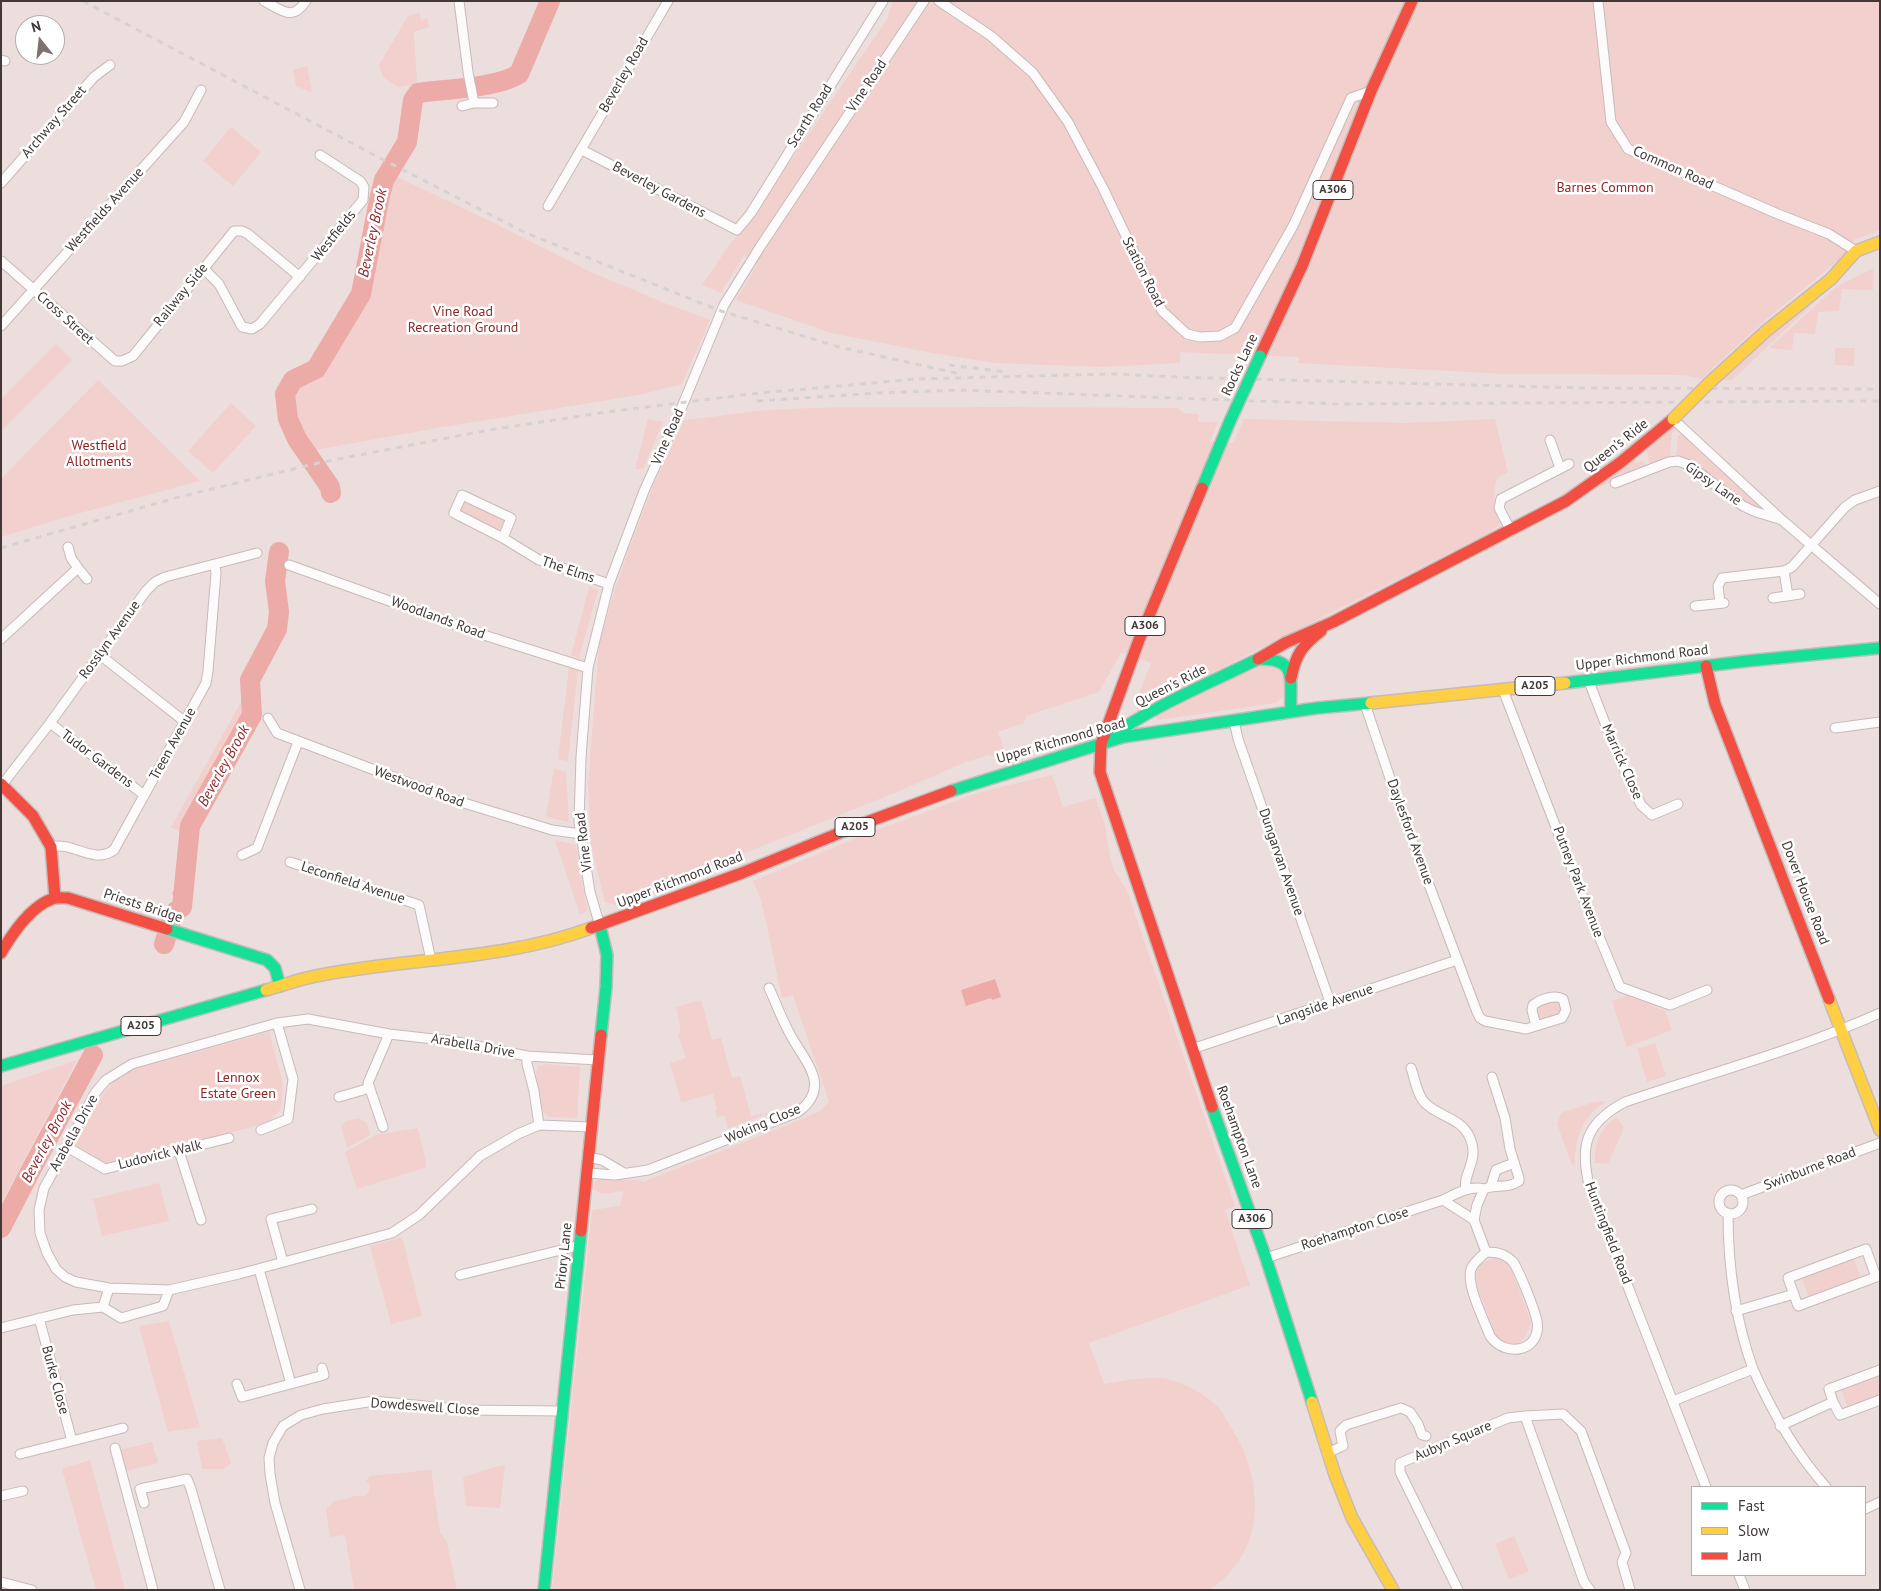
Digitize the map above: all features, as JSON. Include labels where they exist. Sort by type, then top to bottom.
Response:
[{"type":"main road","name":"Rocks Lane","points":[[1101,744],[1139,640],[1224,435],[1321,220],[1371,92],[1412,1]]},
{"type":"main road","points":[[1856,250],[1879,243]]},
{"type":"main road","name":"Queen's Ride","points":[[1101,744],[1124,727],[1258,659],[1270,650],[1306,632],[1333,622],[1566,501],[1642,446],[1673,419],[1738,356],[1831,278],[1845,265],[1856,250]]},
{"type":"main road","name":"Queen's Ride","points":[[1291,712],[1291,678],[1296,657],[1300,650],[1333,622]]},
{"type":"main road","name":"Upper Richmond Road","points":[[280,986],[348,970],[497,951],[541,942],[600,926],[742,873],[859,825],[960,788],[1123,737],[1291,712],[1880,648]]},
{"type":"main road","points":[[1258,659],[1282,661],[1288,668],[1291,678]]},
{"type":"main road","name":"Dover House Road","points":[[1706,666],[1715,704],[1880,1130]]},
{"type":"main road","name":"Roehampton Lane","points":[[1101,744],[1099,765],[1103,780],[1192,1049],[1266,1258],[1327,1453],[1352,1518],[1393,1590]]},
{"type":"main road","points":[[1,953],[18,929],[31,915],[54,898],[51,847],[33,816],[2,784]]},
{"type":"main road","name":"Priests Bridge","points":[[54,898],[68,898],[266,960],[275,968],[280,986]]},
{"type":"main road","name":"Priory Lane","points":[[544,1590],[608,964],[600,926]]},
{"type":"main road","name":"A205","points":[[1,1066],[280,986]]},
{"type":"street","points":[[264,1],[287,14],[294,13],[306,1]]},
{"type":"street","points":[[459,1],[474,103]]},
{"type":"street","name":"Beverley Road","points":[[548,206],[668,1]]},
{"type":"street","name":"Scarth Road","points":[[737,230],[751,213],[883,1]]},
{"type":"street","name":"Vine Road","points":[[600,926],[590,892],[579,822],[581,757],[588,668],[609,584],[644,491],[681,409],[724,305],[765,239],[924,1]]},
{"type":"street","name":"Station Road","points":[[939,1],[991,36],[1033,73],[1068,122],[1103,188],[1162,310],[1186,334],[1220,336],[1235,328],[1293,226],[1351,98],[1371,92]]},
{"type":"street","name":"Common Road","points":[[1598,1],[1611,122],[1628,149],[1829,234],[1856,250]]},
{"type":"street","name":"Archway Street","points":[[1,183],[94,77],[110,65]]},
{"type":"street","name":"Westfields Avenue","points":[[1,326],[184,122],[201,90]]},
{"type":"street","points":[[462,106],[474,103],[493,103]]},
{"type":"street","name":"Beverley Gardens","points":[[582,150],[737,230]]},
{"type":"street","name":"Westfields","points":[[203,268],[219,284],[242,327],[252,329],[260,324],[363,200],[364,187],[360,181],[320,155]]},
{"type":"street","name":"Railway Side","points":[[133,356],[230,234],[238,230],[248,234],[300,278]]},
{"type":"street","name":"Cross Street","points":[[1,261],[115,361],[122,361],[133,356]]},
{"type":"street","name":"Gipsy Lane","points":[[1673,419],[1782,520],[1880,604]]},
{"type":"street","points":[[1511,531],[1499,508],[1503,497],[1564,466],[1550,440]]},
{"type":"street","name":"Gipsy Lane","points":[[1615,483],[1669,462],[1678,461],[1689,464],[1743,506],[1782,520]]},
{"type":"street","points":[[1695,606],[1722,603],[1718,586],[1722,578],[1784,571],[1792,567],[1845,507],[1855,500],[1880,491]]},
{"type":"street","name":"The Elms","points":[[503,538],[511,518],[462,495],[454,513],[503,538],[539,560],[609,584]]},
{"type":"street","points":[[68,546],[70,558],[87,578]]},
{"type":"street","name":"Rosslyn Avenue","points":[[2,784],[50,723],[146,591],[155,582],[165,577],[214,566],[257,553]]},
{"type":"street","name":"Woodlands Road","points":[[290,565],[487,636],[588,668]]},
{"type":"street","name":"Treen Avenue","points":[[51,847],[61,845],[98,856],[114,850],[184,721],[201,694],[208,671],[216,573],[214,566]]},
{"type":"street","points":[[1,639],[78,568]]},
{"type":"street","points":[[1784,571],[1788,596]]},
{"type":"street","points":[[1773,598],[1800,594]]},
{"type":"street","points":[[100,655],[184,721]]},
{"type":"street","name":"Marrick Close","points":[[1588,679],[1614,749],[1640,805],[1652,815],[1678,804]]},
{"type":"street","name":"Putney Park Avenue","points":[[1503,690],[1589,913],[1620,987],[1665,1005],[1670,1005],[1707,990]]},
{"type":"street","name":"Daylesford Avenue","points":[[1365,704],[1399,805],[1480,1018],[1485,1021],[1526,1028],[1536,1026]]},
{"type":"street","name":"Westwood Road","points":[[268,718],[277,733],[451,799],[552,830],[581,834]]},
{"type":"street","name":"Dungarvan Avenue","points":[[1234,721],[1238,739],[1330,1002]]},
{"type":"street","points":[[1835,728],[1880,722]]},
{"type":"street","name":"Tudor Gardens","points":[[50,723],[144,795]]},
{"type":"street","points":[[242,855],[257,848],[298,742]]},
{"type":"street","name":"Leconfield Avenue","points":[[290,862],[419,905],[430,960]]},
{"type":"street","name":"Langside Avenue","points":[[1192,1049],[1458,960]]},
{"type":"street","name":"Woking Close","points":[[587,1173],[615,1175],[635,1173],[659,1167],[798,1112],[812,1100],[814,1096],[814,1083],[810,1069],[790,1035],[768,988]]},
{"type":"street","name":"Huntingfield Road","points":[[1706,1486],[1590,1188],[1585,1170],[1584,1154],[1588,1136],[1598,1120],[1625,1102],[1753,1061],[1840,1030],[1880,1013]]},
{"type":"street","name":"Arabella Drive","points":[[591,1127],[539,1125],[518,1134],[480,1156],[419,1215],[392,1233],[259,1269],[169,1290],[109,1288],[76,1282],[65,1277],[56,1269],[47,1253],[40,1233],[39,1210],[44,1188],[95,1093],[106,1080],[121,1069],[132,1064],[277,1023],[308,1019],[389,1034],[452,1040],[527,1056],[598,1060]]},
{"type":"street","points":[[261,1130],[288,1118],[293,1079],[277,1023]]},
{"type":"street","points":[[383,1127],[368,1083],[389,1034]]},
{"type":"street","name":"Arabella Drive","points":[[527,1056],[539,1125]]},
{"type":"street","points":[[1411,1068],[1420,1096],[1426,1104],[1460,1124],[1471,1139],[1474,1151],[1466,1190]]},
{"type":"street","points":[[1486,1252],[1474,1220],[1477,1206],[1496,1170],[1514,1163],[1505,1118],[1492,1077]]},
{"type":"street","points":[[339,1097],[370,1088]]},
{"type":"street","name":"Ludovick Walk","points":[[67,1147],[106,1169],[229,1138]]},
{"type":"street","name":"Swinburne Road","points":[[1741,1195],[1880,1143]]},
{"type":"street","points":[[179,1151],[201,1220]]},
{"type":"street","points":[[588,1157],[602,1160],[624,1173]]},
{"type":"street","name":"Roehampton Close","points":[[1266,1258],[1443,1200],[1466,1190],[1477,1187],[1501,1188],[1519,1181],[1514,1163]]},
{"type":"street","points":[[1732,1190],[1741,1195],[1743,1204],[1736,1212],[1725,1212],[1720,1206],[1721,1194],[1732,1190]]},
{"type":"street","points":[[1443,1200],[1474,1220]]},
{"type":"street","points":[[283,1262],[271,1219],[312,1209]]},
{"type":"street","points":[[1728,1213],[1730,1266],[1742,1339],[1766,1401],[1780,1426],[1812,1472],[1825,1486]]},
{"type":"street","points":[[460,1275],[573,1247],[580,1248]]},
{"type":"street","points":[[1866,1249],[1875,1262],[1876,1277],[1798,1306],[1794,1294],[1788,1278],[1866,1249]]},
{"type":"street","points":[[1486,1252],[1498,1252],[1509,1257],[1514,1262],[1537,1321],[1536,1334],[1532,1341],[1520,1349],[1505,1349],[1494,1342],[1472,1288],[1471,1269],[1476,1261],[1486,1252]]},
{"type":"street","points":[[259,1269],[290,1384]]},
{"type":"street","points":[[103,1307],[109,1288]]},
{"type":"street","points":[[1,1328],[73,1310],[103,1307],[121,1318],[163,1306],[169,1290]]},
{"type":"street","points":[[1736,1311],[1794,1294]]},
{"type":"street","name":"Burke Close","points":[[39,1318],[72,1442]]},
{"type":"street","points":[[237,1384],[242,1398],[324,1375],[322,1368]]},
{"type":"street","points":[[1673,1401],[1753,1369]]},
{"type":"street","points":[[1880,1370],[1830,1388],[1833,1402],[1840,1415],[1880,1400]]},
{"type":"street","name":"Dowdeswell Close","points":[[300,1590],[275,1503],[270,1474],[269,1458],[273,1443],[283,1426],[301,1415],[323,1409],[374,1401],[465,1410],[563,1411]]},
{"type":"street","points":[[1780,1426],[1833,1402]]},
{"type":"street","points":[[1327,1453],[1344,1446],[1340,1431],[1346,1425],[1401,1408],[1410,1412],[1418,1424],[1422,1435],[1426,1436]]},
{"type":"street","name":"Aubyn Square","points":[[1458,1590],[1400,1472],[1400,1463],[1508,1418],[1563,1414],[1581,1432],[1626,1553],[1622,1562],[1630,1590]]},
{"type":"street","points":[[1525,1416],[1584,1582],[1590,1590]]},
{"type":"street","points":[[20,1454],[122,1428]]},
{"type":"street","points":[[115,1448],[153,1590]]},
{"type":"street","points":[[144,1503],[140,1489],[187,1479],[220,1590]]},
{"type":"street","points":[[1,1496],[23,1491]]},
{"type":"street","points":[[1866,1509],[1880,1502]]},
{"type":"street","points":[[1739,1576],[1745,1590]]},
{"type":"street","points":[[1,1582],[32,1590]]},
{"type":"green space","name":"Barnes Common","points":[[893,1],[1880,1],[1880,229],[1872,234],[1855,239],[1846,254],[1764,321],[1701,379],[1684,375],[1506,374],[1298,363],[1299,357],[1180,352],[1180,363],[1103,367],[994,363],[831,333],[736,300],[757,265],[744,255],[721,293],[702,285],[732,241],[743,231],[887,19]]},
{"type":"green space","points":[[420,13],[421,20],[427,18],[429,27],[414,32],[417,82],[416,84],[398,87],[383,77],[379,65],[408,16]]},
{"type":"green space","points":[[307,66],[312,93],[296,86],[293,70]]},
{"type":"green space","points":[[231,127],[261,152],[233,186],[203,161]]},
{"type":"green space","name":"Vine Road Recreation Ground","points":[[393,175],[591,272],[710,320],[682,384],[638,395],[310,451],[293,418],[290,400],[292,392],[297,385],[320,373],[365,297],[382,204],[385,191]]},
{"type":"green space","points":[[1874,268],[1873,290],[1842,289],[1839,311],[1818,312],[1815,334],[1794,333],[1792,350],[1769,348],[1836,287]]},
{"type":"green space","points":[[1836,282],[1732,380],[1721,380],[1793,315]]},
{"type":"green space","points":[[56,344],[72,360],[1,431],[1,399]]},
{"type":"green space","points":[[1835,348],[1855,348],[1854,366],[1835,365]]},
{"type":"green space","name":"Westfield Allotments","points":[[98,380],[200,481],[69,516],[1,537],[1,479]]},
{"type":"green space","points":[[231,403],[256,426],[213,473],[188,451]]},
{"type":"green space","points":[[1178,408],[1184,413],[1199,414],[1198,422],[1218,422],[1210,442],[1233,443],[1244,419],[1406,423],[1495,419],[1508,472],[1497,478],[1495,484],[1495,502],[1500,525],[1485,535],[1140,709],[1137,709],[1139,694],[1151,663],[1121,652],[1099,692],[1026,716],[1024,723],[998,732],[1007,757],[1001,759],[989,755],[966,762],[897,792],[615,905],[605,902],[591,845],[588,782],[599,646],[611,602],[630,546],[654,484],[684,420],[786,409]]},
{"type":"green space","points":[[648,419],[663,422],[643,469],[635,469]]},
{"type":"green space","points":[[1672,424],[1676,429],[1672,433],[1670,459],[1650,466],[1646,447]]},
{"type":"green space","points":[[1682,433],[1760,505],[1765,512],[1742,501],[1694,462],[1676,458],[1678,436]]},
{"type":"green space","points":[[1634,456],[1636,463],[1643,461],[1646,468],[1588,493]]},
{"type":"green space","points":[[464,502],[505,520],[500,531],[460,512]]},
{"type":"green space","points":[[589,587],[598,590],[579,658],[571,655]]},
{"type":"green space","points":[[1274,664],[1280,672],[1284,683],[1283,697],[1276,703],[1157,720],[1155,716],[1258,666]]},
{"type":"green space","points":[[569,667],[578,670],[568,761],[558,759]]},
{"type":"green space","points":[[246,693],[249,715],[182,834],[171,827]]},
{"type":"green space","points":[[554,768],[566,772],[569,822],[546,817]]},
{"type":"green space","points":[[1052,775],[1063,807],[1095,798],[1104,821],[1114,870],[1127,891],[1235,1206],[1225,1210],[1250,1285],[1089,1343],[1104,1384],[1138,1379],[1164,1378],[1196,1390],[1221,1411],[1243,1449],[1255,1493],[1255,1515],[1250,1537],[1242,1557],[1228,1575],[1209,1590],[552,1590],[592,1210],[620,1206],[623,1191],[607,1193],[595,1191],[592,1188],[594,1182],[600,1179],[640,1180],[643,1182],[820,1111],[829,1102],[793,995],[782,998],[765,917],[760,897],[753,881],[866,834],[980,792]]},
{"type":"green space","points":[[555,840],[576,845],[587,911],[580,915]]},
{"type":"green space","points":[[1628,995],[1665,1011],[1672,1030],[1627,1047],[1612,1001]]},
{"type":"green space","points":[[701,1000],[712,1040],[721,1038],[732,1078],[740,1076],[751,1116],[771,1112],[728,1129],[724,1116],[717,1117],[713,1094],[681,1102],[670,1063],[686,1058],[678,1034],[681,1033],[676,1007]]},
{"type":"green space","points":[[1551,1001],[1559,1002],[1562,1010],[1551,1017],[1538,1018],[1535,1010],[1540,1004]]},
{"type":"green space","name":"Lennox Estate Green","points":[[269,1032],[283,1083],[281,1109],[267,1123],[105,1164],[74,1147],[101,1097],[118,1076],[134,1069]]},
{"type":"green space","points":[[1655,1043],[1666,1076],[1647,1082],[1637,1049]]},
{"type":"green space","points":[[77,1060],[1,1204],[1,1086]]},
{"type":"green space","points":[[547,1064],[580,1067],[577,1118],[549,1117],[543,1112],[536,1074],[538,1066]]},
{"type":"green space","points":[[1604,1101],[1590,1114],[1581,1129],[1576,1147],[1575,1164],[1572,1165],[1557,1124],[1561,1113],[1594,1102]]},
{"type":"green space","points":[[1617,1117],[1624,1128],[1608,1164],[1595,1163],[1599,1137],[1606,1126]]},
{"type":"green space","points":[[358,1118],[367,1123],[370,1135],[347,1148],[341,1127],[346,1121]]},
{"type":"green space","points":[[418,1128],[427,1167],[357,1189],[345,1152],[376,1135]]},
{"type":"green space","points":[[159,1183],[169,1221],[102,1236],[93,1199]]},
{"type":"green space","points":[[402,1237],[422,1316],[391,1324],[370,1246]]},
{"type":"green space","points":[[1853,1257],[1861,1278],[1809,1297],[1801,1277]]},
{"type":"green space","points":[[1495,1258],[1507,1263],[1511,1268],[1531,1322],[1526,1336],[1517,1344],[1507,1344],[1495,1335],[1476,1280],[1478,1269],[1481,1265]]},
{"type":"green space","points":[[169,1321],[200,1427],[168,1432],[139,1326]]},
{"type":"green space","points":[[1880,1372],[1880,1396],[1848,1408],[1840,1387]]},
{"type":"green space","points":[[222,1438],[231,1463],[224,1469],[202,1469],[197,1441]]},
{"type":"green space","points":[[152,1442],[158,1463],[126,1471],[120,1450]]},
{"type":"green space","points":[[90,1460],[125,1590],[96,1590],[62,1469]]},
{"type":"green space","points":[[502,1465],[505,1466],[500,1508],[466,1506],[463,1477]]},
{"type":"green space","points":[[431,1470],[440,1533],[447,1542],[457,1590],[354,1590],[345,1535],[330,1537],[326,1510],[334,1501],[350,1498],[355,1495],[361,1497],[365,1495],[370,1486],[366,1481],[370,1476]]},
{"type":"green space","points":[[1514,1536],[1529,1571],[1509,1579],[1495,1544]]},
{"type":"shaded area","points":[[995,979],[1001,997],[992,1000],[991,998],[966,1006],[961,990]]},
{"type":"waterway","name":"Beverley Brook","points":[[331,493],[330,487],[297,439],[288,419],[285,394],[293,380],[316,369],[361,294],[384,180],[407,142],[413,100],[418,93],[484,85],[509,79],[519,74],[550,1]]},
{"type":"waterway","name":"Beverley Brook","points":[[281,386],[285,394]]},
{"type":"waterway","name":"Beverley Brook","points":[[171,921],[175,912],[182,907],[190,826],[252,715],[250,680],[277,629],[279,612],[275,581],[279,552]]},
{"type":"waterway","points":[[174,893],[175,912]]},
{"type":"waterway","name":"Beverley Brook","points":[[164,944],[166,938]]},
{"type":"waterway","name":"Beverley Brook","points":[[1,1228],[93,1055]]},
{"type":"railway","points":[[83,1],[526,233],[721,311],[839,347],[961,374]]},
{"type":"railway","points":[[949,365],[1007,372]]},
{"type":"railway","points":[[1,548],[179,497],[318,463],[489,430],[600,413],[749,394],[917,379],[1116,374],[1581,388],[1880,389]]},
{"type":"railway","points":[[757,401],[960,390],[1338,404],[1880,401]]},
{"type":"traffic: fast","points":[[1230,421],[1260,356]]},
{"type":"traffic: fast","points":[[1202,488],[1230,421]]},
{"type":"traffic: fast","points":[[1565,683],[1747,661],[1880,648]]},
{"type":"traffic: fast","points":[[1110,737],[1163,705],[1258,659],[1281,662],[1286,667],[1291,681],[1291,712]]},
{"type":"traffic: fast","points":[[951,791],[1123,737],[1317,708],[1371,703]]},
{"type":"traffic: fast","points":[[600,926],[607,955],[601,1035]]},
{"type":"traffic: fast","points":[[167,929],[267,960],[275,968],[280,986]]},
{"type":"traffic: fast","points":[[1,1066],[266,990]]},
{"type":"traffic: fast","points":[[1212,1107],[1266,1258],[1312,1402]]},
{"type":"traffic: fast","points":[[544,1590],[581,1231]]},
{"type":"traffic: slow","points":[[1709,383],[1766,331],[1831,279],[1856,251],[1880,242]]},
{"type":"traffic: slow","points":[[1673,419],[1709,383]]},
{"type":"traffic: slow","points":[[1371,703],[1565,683]]},
{"type":"traffic: slow","points":[[266,990],[321,975],[355,969],[457,957],[525,946],[558,939],[591,928]]},
{"type":"traffic: slow","points":[[1829,999],[1880,1130]]},
{"type":"traffic: slow","points":[[1312,1402],[1335,1475],[1352,1518],[1393,1590]]},
{"type":"traffic: jam","points":[[1260,356],[1302,266],[1371,91],[1412,1]]},
{"type":"traffic: jam","points":[[1258,659],[1285,643],[1333,622],[1566,501],[1621,462],[1673,419]]},
{"type":"traffic: jam","points":[[1101,744],[1139,640],[1202,488]]},
{"type":"traffic: jam","points":[[1291,678],[1301,651],[1321,631]]},
{"type":"traffic: jam","points":[[1706,666],[1715,704],[1829,999]]},
{"type":"traffic: jam","points":[[1101,744],[1100,772],[1212,1107]]},
{"type":"traffic: jam","points":[[1,784],[33,816],[51,847],[55,898]]},
{"type":"traffic: jam","points":[[591,928],[742,873],[859,825],[951,791]]},
{"type":"traffic: jam","points":[[1,953],[16,930],[29,915],[36,908],[56,898],[68,898],[167,929]]},
{"type":"traffic: jam","points":[[581,1231],[601,1035]]}]
